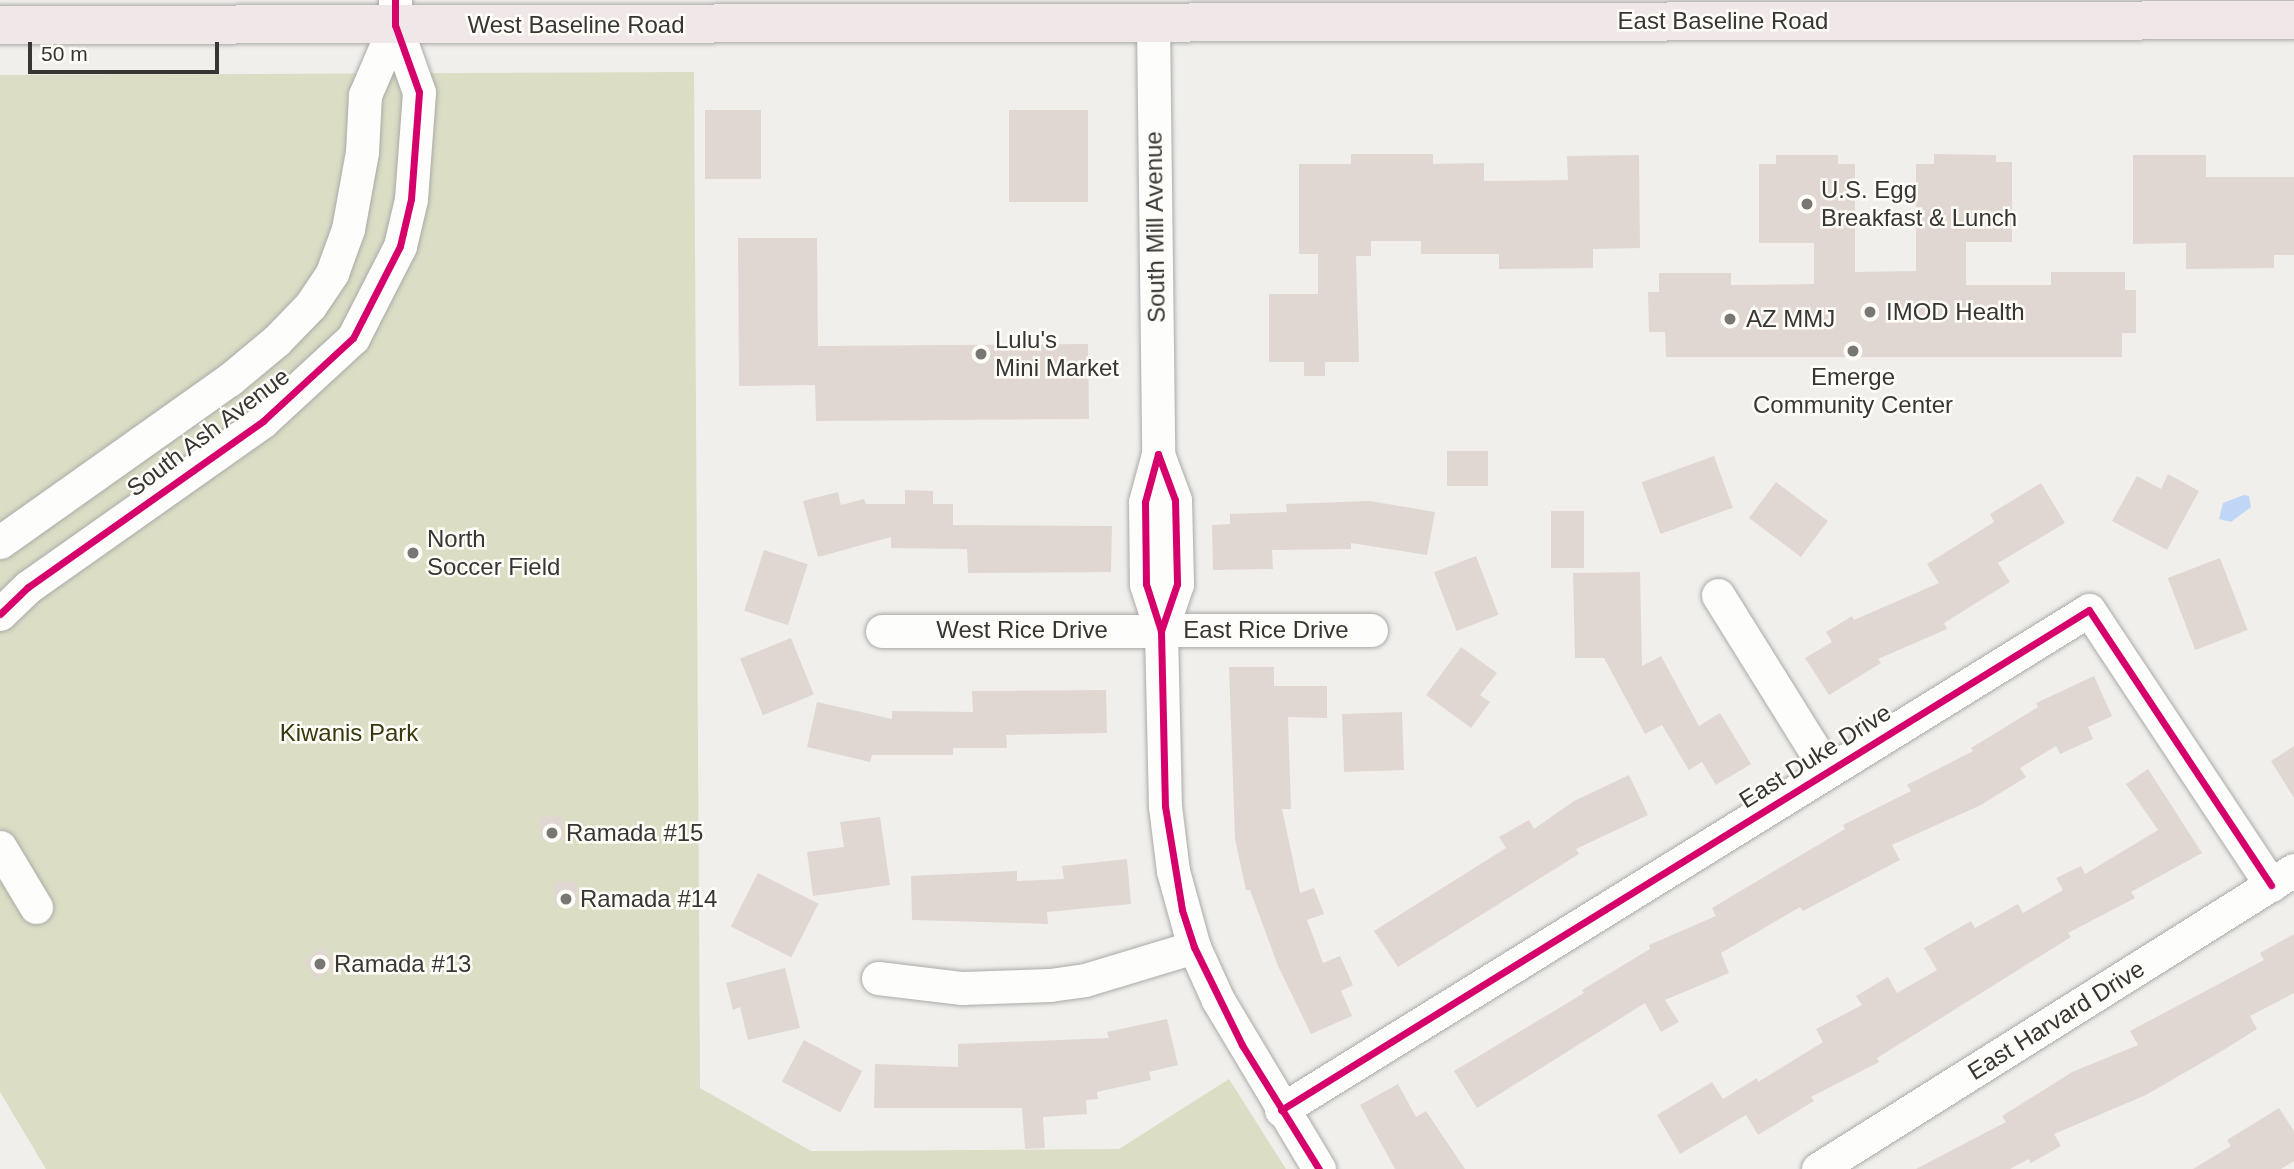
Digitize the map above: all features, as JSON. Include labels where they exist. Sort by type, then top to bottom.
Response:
[{"type":"main road","name":"West Baseline Road","points":[[0,25],[395,12],[1153,12]]},
{"type":"main road","name":"East Baseline Road","points":[[1153,12],[2294,20]]},
{"type":"street","name":"South Ash Avenue","points":[[0,542],[229,380],[276,341],[310,306],[332,273],[348,229],[362,152],[365,95],[395,12]]},
{"type":"street","name":"South Ash Avenue","points":[[0,614],[28,587],[263,421],[353,338],[400,246],[411,199],[419,92],[395,12]]},
{"type":"street","name":"South Mill Avenue","points":[[1153,12],[1158,454],[1145,502],[1147,592],[1161,631],[1164,806],[1173,872],[1194,947],[1242,1045],[1319,1169]]},
{"type":"street","name":"East Duke Drive","points":[[1718,595],[1828,770]]},
{"type":"street","name":"East Duke Drive","points":[[1282,1111],[2089,610],[2283,877]]},
{"type":"street","name":"East Rice Drive","points":[[1161,631],[1371,630]]},
{"type":"street","name":"West Rice Drive","points":[[882,631],[1161,631]]},
{"type":"street","points":[[0,847],[36,907]]},
{"type":"street","name":"East Harvard Drive","points":[[1818,1169],[2283,877]]},
{"type":"street","points":[[878,978],[962,988],[1050,985],[1085,980],[1194,947]]},
{"type":"green space","name":"Kiwanis Park","points":[[694,72],[700,1088],[811,1151],[1119,1149],[1229,1079],[1286,1169],[46,1169],[0,1092],[0,75]]},
{"type":"water","points":[[2244,495],[2249,496],[2251,507],[2231,522],[2219,519],[2223,503]]},
{"type":"building","points":[[705,110],[761,110],[761,179],[705,179]]},
{"type":"building","points":[[1009,110],[1088,110],[1088,202],[1009,202]]},
{"type":"building","points":[[1351,154],[1433,154],[1433,164],[1484,163],[1484,181],[1568,180],[1567,156],[1639,155],[1640,248],[1593,249],[1593,268],[1499,269],[1499,254],[1421,254],[1421,241],[1371,241],[1371,256],[1356,256],[1359,362],[1325,362],[1325,376],[1304,376],[1304,362],[1269,362],[1269,294],[1318,294],[1318,254],[1299,254],[1299,164],[1351,164]]},
{"type":"building","points":[[1934,154],[1996,155],[1996,162],[2012,162],[2012,242],[1966,242],[1966,285],[2051,285],[2051,272],[2125,272],[2125,290],[2136,290],[2136,333],[2122,333],[2122,357],[1666,357],[1665,332],[1649,332],[1648,292],[1659,292],[1659,273],[1731,273],[1731,285],[1814,284],[1814,243],[1759,243],[1759,164],[1776,164],[1776,155],[1838,155],[1838,164],[1855,164],[1855,272],[1916,271],[1916,164],[1934,164]]},
{"type":"building","points":[[2133,155],[2206,155],[2206,177],[2294,177],[2294,255],[2274,255],[2274,268],[2186,269],[2186,243],[2133,244]]},
{"type":"building","points":[[738,238],[817,238],[818,346],[1088,344],[1089,419],[816,421],[815,385],[739,386]]},
{"type":"building","points":[[1447,451],[1488,451],[1488,486],[1447,486]]},
{"type":"building","points":[[1714,456],[1733,508],[1660,534],[1642,482]]},
{"type":"building","points":[[2168,474],[2199,491],[2167,550],[2112,521],[2137,476],[2161,489]]},
{"type":"building","points":[[1776,482],[1828,521],[1801,557],[1749,518]]},
{"type":"building","points":[[2041,483],[2065,523],[1998,563],[2010,582],[1944,623],[1947,629],[1878,659],[1881,663],[1829,695],[1805,658],[1832,642],[1826,632],[1852,616],[1854,620],[1939,583],[1927,564],[1994,522],[1990,514]]},
{"type":"building","points":[[905,490],[933,491],[933,504],[953,504],[953,525],[1112,526],[1111,572],[968,573],[967,549],[891,548],[891,537],[818,557],[803,501],[838,492],[841,505],[864,499],[866,504],[905,504]]},
{"type":"building","points":[[1370,501],[1435,512],[1427,555],[1351,543],[1351,549],[1272,550],[1273,569],[1213,570],[1212,525],[1230,524],[1230,514],[1287,512],[1286,504]]},
{"type":"building","points":[[1551,511],[1584,511],[1584,568],[1551,568]]},
{"type":"building","points":[[764,550],[808,564],[788,625],[744,611]]},
{"type":"building","points":[[1476,556],[1499,615],[1457,631],[1434,572]]},
{"type":"building","points":[[2220,558],[2248,630],[2195,650],[2168,578]]},
{"type":"building","points":[[1640,572],[1642,666],[1661,656],[1699,726],[1720,713],[1751,764],[1716,785],[1702,762],[1689,770],[1662,725],[1645,734],[1604,658],[1575,658],[1573,573]]},
{"type":"building","points":[[791,638],[814,695],[763,715],[740,659]]},
{"type":"building","points":[[1461,647],[1497,673],[1480,695],[1490,702],[1471,728],[1426,695]]},
{"type":"building","points":[[1229,667],[1274,667],[1274,686],[1327,686],[1327,718],[1288,717],[1291,809],[1282,809],[1300,893],[1314,888],[1324,914],[1307,920],[1323,963],[1340,956],[1353,985],[1341,991],[1352,1016],[1311,1034],[1278,966],[1250,890],[1246,890],[1235,839]]},
{"type":"building","points":[[2094,676],[2112,716],[2088,727],[2093,739],[2060,754],[2056,746],[2020,768],[2026,777],[1981,805],[1892,845],[1900,860],[1803,911],[1800,907],[1721,953],[1729,973],[1665,1000],[1679,1022],[1661,1032],[1645,1003],[1477,1108],[1454,1071],[1584,993],[1582,990],[1650,949],[1649,945],[1716,916],[1712,908],[1845,829],[1843,825],[1911,791],[1907,785],[1973,751],[1971,748],[2038,707],[2036,703]]},
{"type":"building","points":[[1106,690],[1107,733],[1006,735],[1007,748],[953,748],[953,755],[872,755],[870,762],[807,747],[817,702],[892,719],[892,711],[973,712],[972,691]]},
{"type":"building","points":[[1402,712],[1404,770],[1344,772],[1342,714]]},
{"type":"building","points":[[2294,746],[2294,798],[2271,761]]},
{"type":"building","points":[[2148,769],[2202,853],[2131,892],[2135,898],[2068,933],[2071,937],[1877,1058],[1879,1062],[1811,1097],[1814,1101],[1758,1135],[1746,1115],[1680,1154],[1657,1115],[1712,1082],[1723,1099],[1757,1078],[1758,1082],[1823,1042],[1816,1029],[1862,1005],[1856,996],[1888,977],[1897,993],[1937,970],[1924,948],[1971,921],[1975,928],[2018,904],[2023,913],[2063,890],[2056,878],[2081,866],[2085,874],[2158,830],[2126,784]]},
{"type":"building","points":[[1629,775],[1648,815],[1576,849],[1579,854],[1398,967],[1374,931],[1506,848],[1499,837],[1529,820],[1534,829],[1574,801]]},
{"type":"building","name":"Ramada #15","points":[[562,816],[564,839],[541,841],[539,818]]},
{"type":"building","points":[[880,817],[890,885],[813,896],[807,852],[844,847],[840,822]]},
{"type":"building","points":[[1127,859],[1131,904],[1047,912],[1048,924],[912,920],[911,876],[1017,871],[1017,881],[1064,879],[1062,866]]},
{"type":"building","points":[[758,873],[819,904],[791,957],[731,926]]},
{"type":"building","name":"Ramada #14","points":[[577,882],[578,906],[555,907],[554,883]]},
{"type":"building","points":[[2294,934],[2294,993],[2250,1016],[2257,1029],[2222,1051],[2146,1095],[2054,1134],[2061,1146],[2031,1163],[2029,1159],[2010,1169],[1916,1169],[2006,1122],[2002,1116],[2072,1072],[2138,1045],[2130,1031],[2264,960],[2260,953]]},
{"type":"building","name":"Ramada #13","points":[[323,947],[336,966],[316,979],[303,960]]},
{"type":"building","points":[[785,968],[800,1028],[748,1040],[740,1007],[733,1010],[726,983]]},
{"type":"building","points":[[1167,1019],[1178,1065],[1149,1072],[1151,1080],[1097,1092],[1098,1099],[1086,1100],[1087,1114],[1043,1117],[1045,1148],[1025,1149],[1022,1108],[874,1108],[875,1064],[958,1067],[958,1044],[1109,1038],[1107,1032]]},
{"type":"building","points":[[804,1040],[862,1071],[840,1112],[782,1081]]},
{"type":"building","points":[[1398,1084],[1416,1117],[1426,1111],[1465,1169],[1395,1169],[1360,1105]]},
{"type":"building","points":[[2279,1108],[2294,1131],[2294,1161],[2281,1169],[2193,1169],[2231,1146],[2227,1140]]},
{"type":"cycle path","points":[[0,614],[28,587],[263,421],[353,338],[400,246],[411,199],[419,92],[395,25],[395,0]]},
{"type":"cycle path","points":[[1158,454],[1145,502],[1146,584],[1161,631],[1165,806],[1182,910],[1194,947],[1242,1045],[1319,1169]]},
{"type":"cycle path","points":[[1158,454],[1175,500],[1177,584],[1161,631]]},
{"type":"cycle path","points":[[1281,1110],[2089,610],[2271,885]]},
{"type":"place","name":"U.S. Egg Breakfast & Lunch","points":[[1807,204]]},
{"type":"place","name":"IMOD Health","points":[[1870,312]]},
{"type":"place","name":"AZ MMJ","points":[[1730,319]]},
{"type":"place","name":"Emerge Community Center","points":[[1853,351]]},
{"type":"place","name":"Lulu's Mini Market","points":[[981,354]]},
{"type":"place","name":"North Soccer Field","points":[[413,553]]},
{"type":"place","name":"Ramada #15","points":[[552,833]]},
{"type":"place","name":"Ramada #14","points":[[566,899]]},
{"type":"place","name":"Ramada #13","points":[[320,964]]}]
